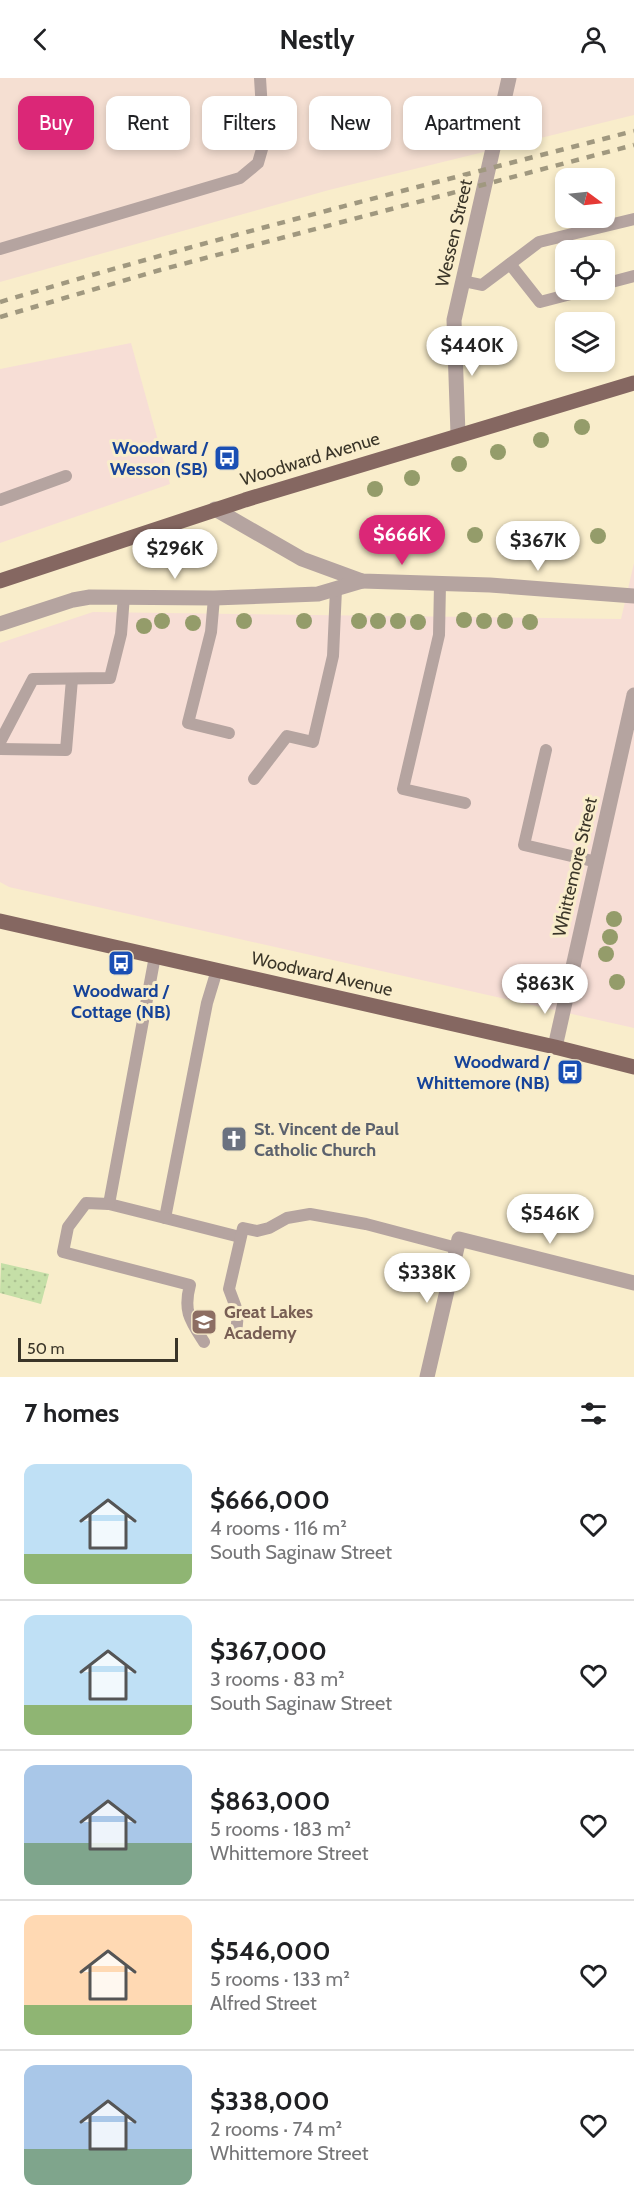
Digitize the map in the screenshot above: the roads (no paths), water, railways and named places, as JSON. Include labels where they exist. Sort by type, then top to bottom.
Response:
[{"type":"main road","name":"Woodward Avenue","points":[[0,581],[215,509],[458,434],[634,383]]},
{"type":"main road","name":"Woodward Avenue","points":[[0,921],[634,1067]]},
{"type":"street","name":"Wessen Street","points":[[458,434],[454,320],[509,78]]},
{"type":"street","points":[[215,509],[302,559],[332,568],[362,581]]},
{"type":"street","points":[[0,624],[73,600],[90,597],[214,598],[318,594],[362,581],[490,585],[634,596]]},
{"type":"street","name":"Whittemore Street","points":[[555,1047],[634,695]]},
{"type":"street","points":[[427,1377],[458,1244],[634,1283]]},
{"type":"lane","points":[[0,249],[240,178],[258,163],[264,142],[260,78]]},
{"type":"lane","points":[[463,281],[482,285],[539,242],[634,219]]},
{"type":"lane","points":[[510,264],[540,302],[555,298]]},
{"type":"lane","points":[[615,281],[634,276]]},
{"type":"lane","points":[[0,500],[66,476]]},
{"type":"lane","points":[[440,584],[439,635],[404,789],[465,803]]},
{"type":"lane","points":[[254,779],[287,736],[313,742],[333,656],[336,589]]},
{"type":"lane","points":[[0,742],[33,679],[110,678],[121,634],[124,596]]},
{"type":"lane","points":[[214,598],[211,632],[188,723],[229,733]]},
{"type":"lane","points":[[0,749],[66,750],[72,679]]},
{"type":"lane","points":[[546,750],[524,845],[597,861]]},
{"type":"lane","points":[[109,1204],[155,956]]},
{"type":"lane","points":[[165,1218],[207,1003],[217,970]]},
{"type":"lane","points":[[204,1342],[189,1317],[186,1300],[190,1285],[63,1252],[68,1227],[86,1203],[109,1204],[240,1237]]},
{"type":"lane","points":[[236,1334],[238,1313],[229,1289],[243,1228],[257,1231],[269,1228],[287,1218],[310,1214],[458,1244]]},
{"type":"railway","points":[[0,302],[237,235],[634,131]]},
{"type":"railway","points":[[0,317],[160,270],[634,145]]},
{"type":"place","name":"Woodward / Wesson (SB)","points":[[227,458]]},
{"type":"place","name":"Woodward / Cottage (NB)","points":[[121,963]]},
{"type":"place","name":"Woodward / Whittemore (NB)","points":[[570,1072]]},
{"type":"place","name":"St. Vincent de Paul Catholic Church","points":[[234,1139]]},
{"type":"place","name":"Great Lakes Academy","points":[[204,1322]]}]
